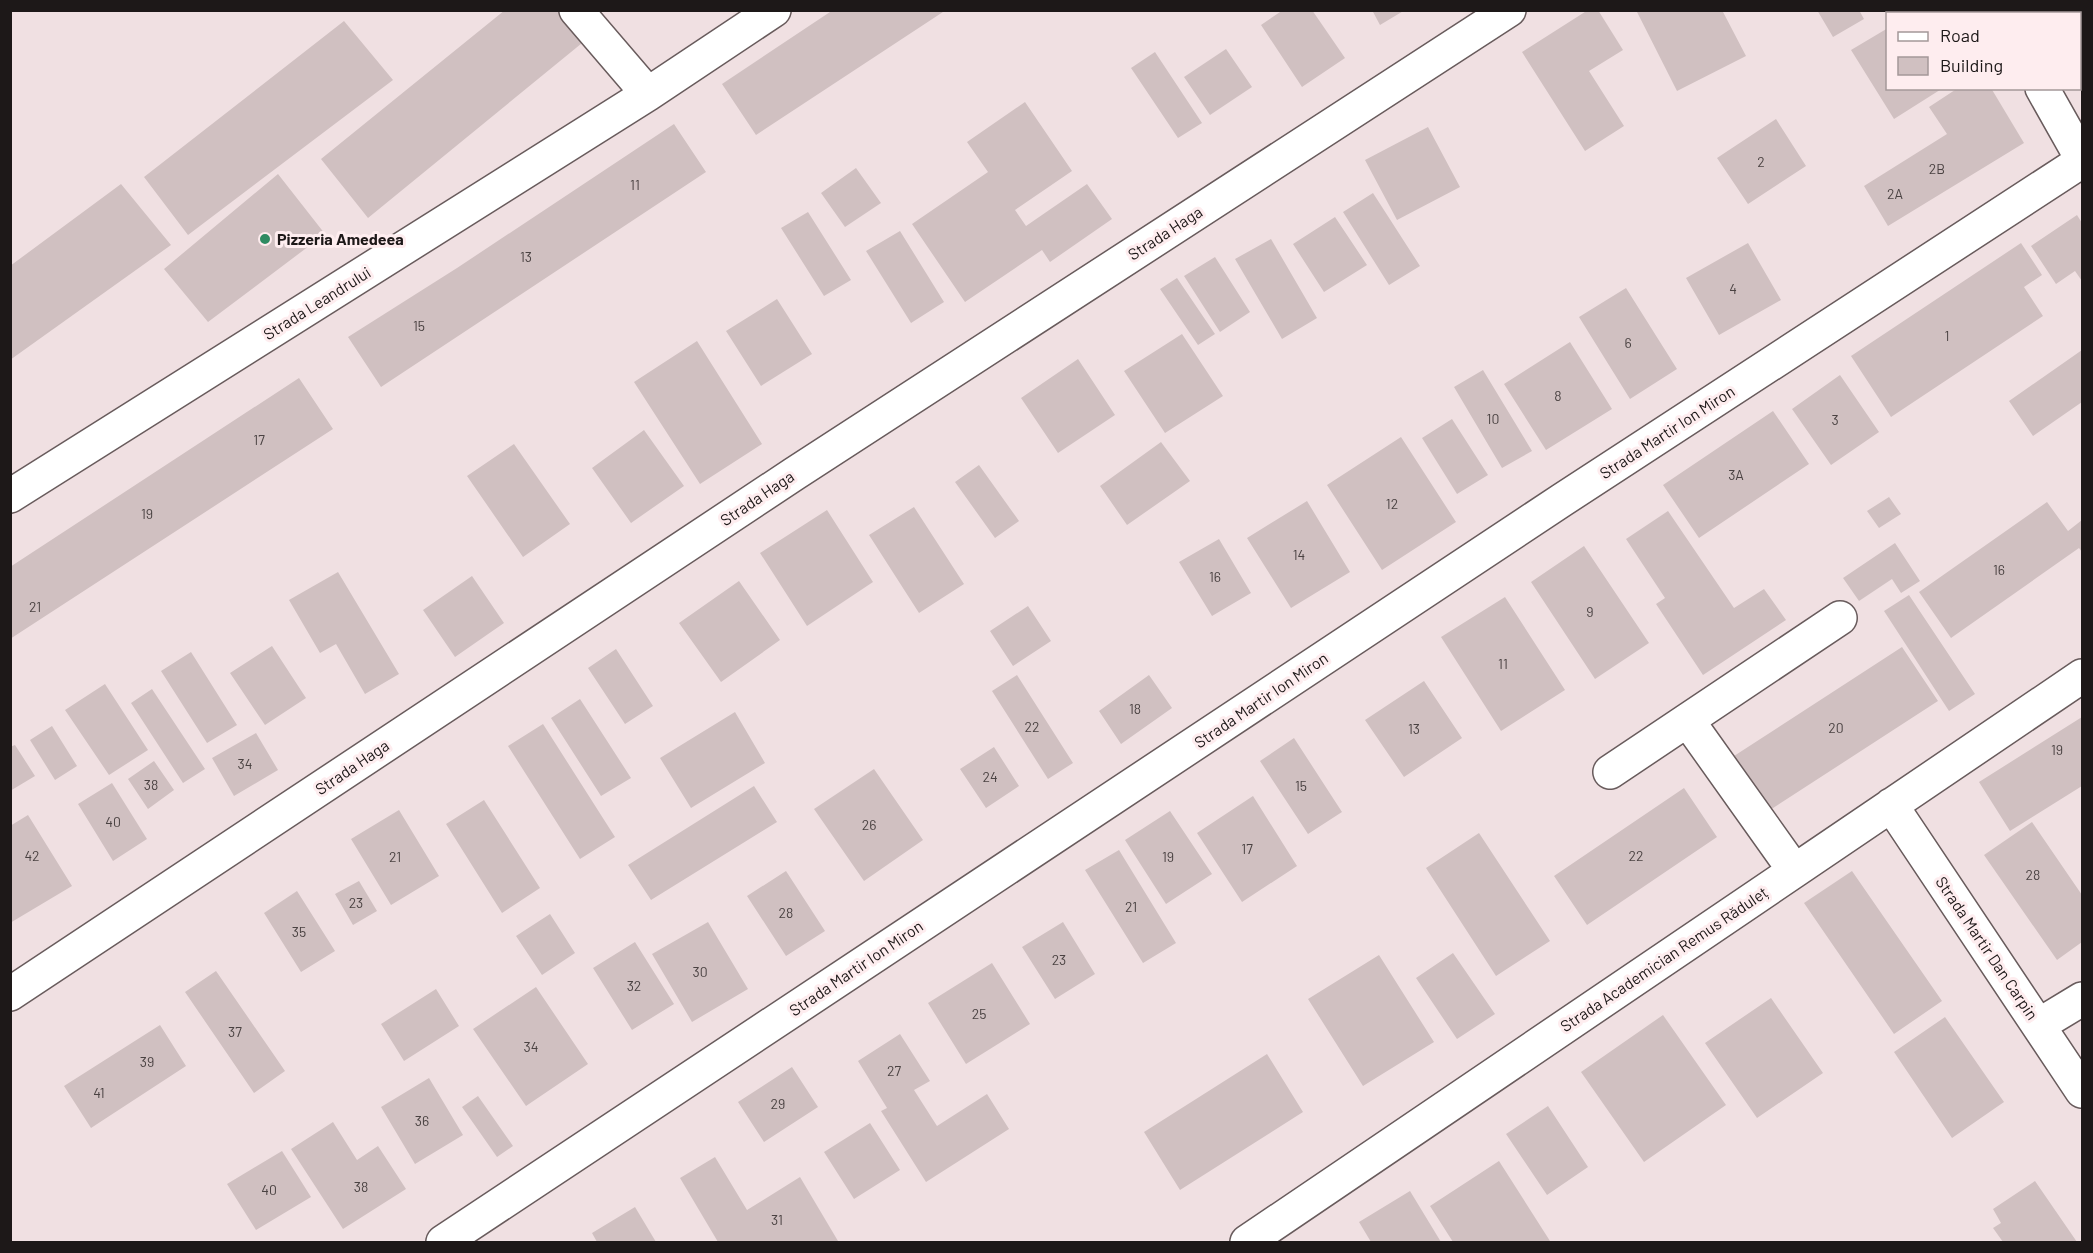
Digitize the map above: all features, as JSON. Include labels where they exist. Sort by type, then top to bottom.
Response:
[{"type":"street","points":[[576,10],[648,94]]},
{"type":"street","name":"Strada Leandrului","points":[[10,496],[648,94],[774,10]]},
{"type":"street","name":"Strada Haga","points":[[10,994],[794,474],[1509,10]]},
{"type":"street","points":[[2043,90],[2082,160]]},
{"type":"street","name":"Strada Martir Ion Miron","points":[[443,1242],[1562,500],[2082,160]]},
{"type":"street","points":[[1610,772],[1840,618]]},
{"type":"street","name":"Strada Academician Remus Răduleț","points":[[1247,1242],[2082,676]]},
{"type":"street","points":[[1688,721],[1794,870]]},
{"type":"street","name":"Strada Martir Dan Carpin","points":[[1891,805],[2082,1091]]},
{"type":"street","points":[[2038,1025],[2082,999]]},
{"type":"building","points":[[505,10],[565,10],[587,39],[368,218],[321,159]]},
{"type":"building","points":[[833,10],[946,10],[756,135],[722,84]]},
{"type":"building","points":[[1283,10],[1312,10],[1345,58],[1302,87],[1261,25]]},
{"type":"building","points":[[1372,10],[1405,10],[1380,25]]},
{"type":"building","points":[[1588,10],[1598,10],[1623,50],[1589,71],[1624,126],[1585,151],[1522,52]]},
{"type":"building","points":[[1636,10],[1722,10],[1746,56],[1677,91]]},
{"type":"building","points":[[1817,10],[1859,10],[1864,19],[1833,37]]},
{"type":"building","points":[[1915,10],[1947,10],[1948,12],[1912,12]]},
{"type":"building","points":[[344,21],[393,80],[188,235],[144,177]]},
{"type":"building","points":[[1886,29],[1886,90],[1940,90],[1894,119],[1851,50]]},
{"type":"building","points":[[1226,49],[1252,87],[1210,115],[1184,77]]},
{"type":"building","points":[[1155,52],[1202,123],[1178,138],[1131,68]]},
{"type":"building","points":[[1955,90],[1992,90],[2024,143],[1888,226],[1864,186],[1947,134],[1929,107]]},
{"type":"building","points":[[1025,102],[1072,171],[1015,210],[1026,226],[1087,184],[1112,219],[1050,262],[1042,250],[965,302],[912,224],[988,172],[967,142]]},
{"type":"building","points":[[1776,119],[1806,166],[1748,204],[1717,158]]},
{"type":"building","points":[[674,124],[706,172],[381,387],[348,337],[457,268]]},
{"type":"building","points":[[1428,127],[1460,187],[1397,220],[1365,160]]},
{"type":"building","points":[[856,168],[881,203],[845,227],[821,193]]},
{"type":"building","points":[[278,174],[325,234],[208,322],[164,269]]},
{"type":"building","points":[[121,184],[171,245],[10,360],[10,266]]},
{"type":"building","points":[[1373,193],[1420,266],[1389,285],[1343,212]]},
{"type":"building","points":[[808,212],[851,280],[824,296],[781,228]]},
{"type":"building","points":[[2077,215],[2082,223],[2082,281],[2075,271],[2056,284],[2031,246]]},
{"type":"building","points":[[1335,217],[1367,265],[1324,292],[1293,244]]},
{"type":"building","points":[[900,231],[944,302],[911,323],[866,251]]},
{"type":"building","points":[[1271,239],[1317,318],[1282,339],[1235,259]]},
{"type":"building","points":[[1748,243],[1781,300],[1719,335],[1686,278]]},
{"type":"building","points":[[2021,243],[2042,275],[2024,287],[2043,316],[1891,417],[1851,356]]},
{"type":"building","points":[[1215,257],[1250,312],[1220,332],[1184,276]]},
{"type":"building","points":[[1177,278],[1215,334],[1198,345],[1160,289]]},
{"type":"building","points":[[1626,288],[1677,369],[1630,399],[1579,317]]},
{"type":"building","points":[[777,299],[812,354],[761,386],[726,331]]},
{"type":"building","points":[[1182,334],[1223,396],[1165,433],[1124,371]]},
{"type":"building","points":[[697,341],[762,444],[700,484],[634,382]]},
{"type":"building","points":[[1570,342],[1612,409],[1546,450],[1504,384]]},
{"type":"building","points":[[2082,350],[2082,402],[2033,436],[2009,401]]},
{"type":"building","points":[[1078,359],[1115,415],[1058,453],[1021,398]]},
{"type":"building","points":[[1483,370],[1532,451],[1502,468],[1454,387]]},
{"type":"building","points":[[1840,375],[1879,432],[1831,465],[1792,409]]},
{"type":"building","points":[[299,378],[333,429],[10,639],[10,567]]},
{"type":"building","points":[[1773,411],[1809,464],[1699,538],[1663,485]]},
{"type":"building","points":[[1452,419],[1488,475],[1457,494],[1422,438]]},
{"type":"building","points":[[644,430],[684,486],[631,523],[592,468]]},
{"type":"building","points":[[1401,437],[1456,522],[1382,570],[1327,485]]},
{"type":"building","points":[[1161,442],[1190,481],[1127,525],[1100,486]]},
{"type":"building","points":[[514,444],[570,524],[523,557],[467,476]]},
{"type":"building","points":[[979,465],[1019,521],[995,538],[955,482]]},
{"type":"building","points":[[1889,497],[1901,514],[1879,528],[1867,511]]},
{"type":"building","points":[[1307,501],[1350,572],[1291,608],[1247,538]]},
{"type":"building","points":[[2047,502],[2068,531],[2082,520],[2082,552],[2079,548],[1951,638],[1919,592]]},
{"type":"building","points":[[914,507],[964,584],[919,613],[869,535]]},
{"type":"building","points":[[827,510],[873,582],[807,626],[760,553]]},
{"type":"building","points":[[1668,511],[1734,608],[1764,589],[1786,620],[1703,675],[1656,604],[1665,598],[1626,539]]},
{"type":"building","points":[[1219,539],[1251,593],[1212,616],[1179,562]]},
{"type":"building","points":[[1895,543],[1920,581],[1901,593],[1892,579],[1859,601],[1843,578]]},
{"type":"building","points":[[1584,546],[1649,643],[1595,679],[1531,582]]},
{"type":"building","points":[[338,572],[399,674],[365,694],[336,644],[320,653],[289,600]]},
{"type":"building","points":[[472,576],[504,623],[455,657],[423,610]]},
{"type":"building","points":[[739,581],[780,640],[721,682],[679,623]]},
{"type":"building","points":[[1909,595],[1975,694],[1949,711],[1884,611]]},
{"type":"building","points":[[1505,597],[1565,690],[1501,731],[1441,637]]},
{"type":"building","points":[[1028,606],[1051,641],[1013,666],[990,631]]},
{"type":"building","points":[[272,646],[306,698],[265,725],[230,673]]},
{"type":"building","points":[[1902,647],[1938,701],[1770,810],[1734,756]]},
{"type":"building","points":[[616,649],[653,706],[625,724],[588,668]]},
{"type":"building","points":[[191,652],[237,725],[207,743],[161,671]]},
{"type":"building","points":[[1017,675],[1073,763],[1048,779],[992,691]]},
{"type":"building","points":[[1149,675],[1172,708],[1121,744],[1099,711]]},
{"type":"building","points":[[1424,681],[1462,738],[1404,777],[1365,720]]},
{"type":"building","points":[[105,684],[148,750],[109,775],[65,710]]},
{"type":"building","points":[[152,689],[205,769],[183,783],[131,703]]},
{"type":"building","points":[[580,699],[631,778],[601,796],[551,718]]},
{"type":"building","points":[[735,712],[765,763],[691,808],[660,758]]},
{"type":"building","points":[[2082,717],[2082,786],[2010,831],[1979,782]]},
{"type":"building","points":[[543,724],[615,837],[580,859],[508,746]]},
{"type":"building","points":[[52,726],[77,766],[55,780],[30,740]]},
{"type":"building","points":[[256,733],[278,770],[234,796],[212,758]]},
{"type":"building","points":[[1294,738],[1342,812],[1308,834],[1260,761]]},
{"type":"building","points":[[15,745],[35,776],[10,791],[10,747]]},
{"type":"building","points":[[994,747],[1019,786],[986,808],[960,769]]},
{"type":"building","points":[[154,761],[174,790],[148,809],[128,779]]},
{"type":"building","points":[[874,769],[923,840],[864,881],[814,809]]},
{"type":"building","points":[[112,783],[147,839],[113,861],[78,804]]},
{"type":"building","points":[[754,786],[777,822],[651,900],[628,865]]},
{"type":"building","points":[[1684,788],[1717,837],[1587,925],[1554,876]]},
{"type":"building","points":[[1253,796],[1297,866],[1242,902],[1197,833]]},
{"type":"building","points":[[484,800],[540,888],[502,913],[446,824]]},
{"type":"building","points":[[399,810],[439,876],[391,905],[351,839]]},
{"type":"building","points":[[1170,811],[1212,874],[1166,904],[1125,840]]},
{"type":"building","points":[[28,815],[72,886],[10,923],[10,826]]},
{"type":"building","points":[[2032,822],[2082,895],[2082,942],[2057,960],[1984,855]]},
{"type":"building","points":[[1479,833],[1550,941],[1496,976],[1426,868]]},
{"type":"building","points":[[1119,850],[1176,943],[1143,963],[1085,870]]},
{"type":"building","points":[[786,871],[825,931],[786,956],[747,896]]},
{"type":"building","points":[[1852,871],[1942,1001],[1894,1034],[1804,903]]},
{"type":"building","points":[[359,881],[377,911],[353,925],[335,894]]},
{"type":"building","points":[[297,891],[335,951],[301,972],[264,913]]},
{"type":"building","points":[[550,914],[575,953],[542,975],[516,936]]},
{"type":"building","points":[[708,922],[748,989],[692,1022],[652,954]]},
{"type":"building","points":[[1063,922],[1095,974],[1055,999],[1022,947]]},
{"type":"building","points":[[635,942],[674,1004],[632,1030],[593,968]]},
{"type":"building","points":[[1453,953],[1495,1014],[1457,1039],[1416,978]]},
{"type":"building","points":[[1379,955],[1434,1042],[1363,1086],[1308,999]]},
{"type":"building","points":[[992,963],[1030,1024],[966,1064],[928,1003]]},
{"type":"building","points":[[216,971],[285,1071],[254,1093],[185,992]]},
{"type":"building","points":[[536,987],[588,1064],[526,1106],[473,1029]]},
{"type":"building","points":[[436,989],[459,1026],[404,1061],[381,1024]]},
{"type":"building","points":[[1771,998],[1823,1073],[1757,1118],[1705,1043]]},
{"type":"building","points":[[1663,1015],[1726,1105],[1644,1162],[1581,1072]]},
{"type":"building","points":[[1945,1017],[2004,1102],[1952,1138],[1894,1052]]},
{"type":"building","points":[[160,1025],[186,1066],[91,1128],[64,1086]]},
{"type":"building","points":[[900,1034],[930,1081],[914,1090],[937,1126],[987,1094],[1009,1129],[926,1182],[881,1111],[887,1108],[858,1061]]},
{"type":"building","points":[[1267,1054],[1303,1112],[1180,1190],[1144,1132]]},
{"type":"building","points":[[792,1067],[818,1107],[764,1142],[738,1102]]},
{"type":"building","points":[[429,1078],[463,1135],[415,1164],[381,1107]]},
{"type":"building","points":[[478,1096],[513,1146],[497,1157],[462,1107]]},
{"type":"building","points":[[1548,1106],[1588,1167],[1547,1195],[1506,1134]]},
{"type":"building","points":[[333,1122],[357,1160],[378,1146],[406,1189],[343,1229],[291,1149]]},
{"type":"building","points":[[870,1123],[900,1170],[854,1199],[824,1152]]},
{"type":"building","points":[[282,1151],[311,1197],[256,1230],[227,1184]]},
{"type":"building","points":[[715,1157],[747,1210],[800,1177],[838,1241],[718,1242],[680,1178]]},
{"type":"building","points":[[1499,1161],[1550,1241],[1453,1242],[1430,1206]]},
{"type":"building","points":[[2035,1181],[2077,1242],[2003,1242],[1993,1228],[2001,1223],[1993,1209]]},
{"type":"building","points":[[1410,1191],[1441,1242],[1371,1242],[1359,1222]]},
{"type":"building","points":[[635,1207],[656,1242],[597,1242],[592,1233]]},
{"type":"place","name":"Pizzeria Amedeea","points":[[265,239]]}]
